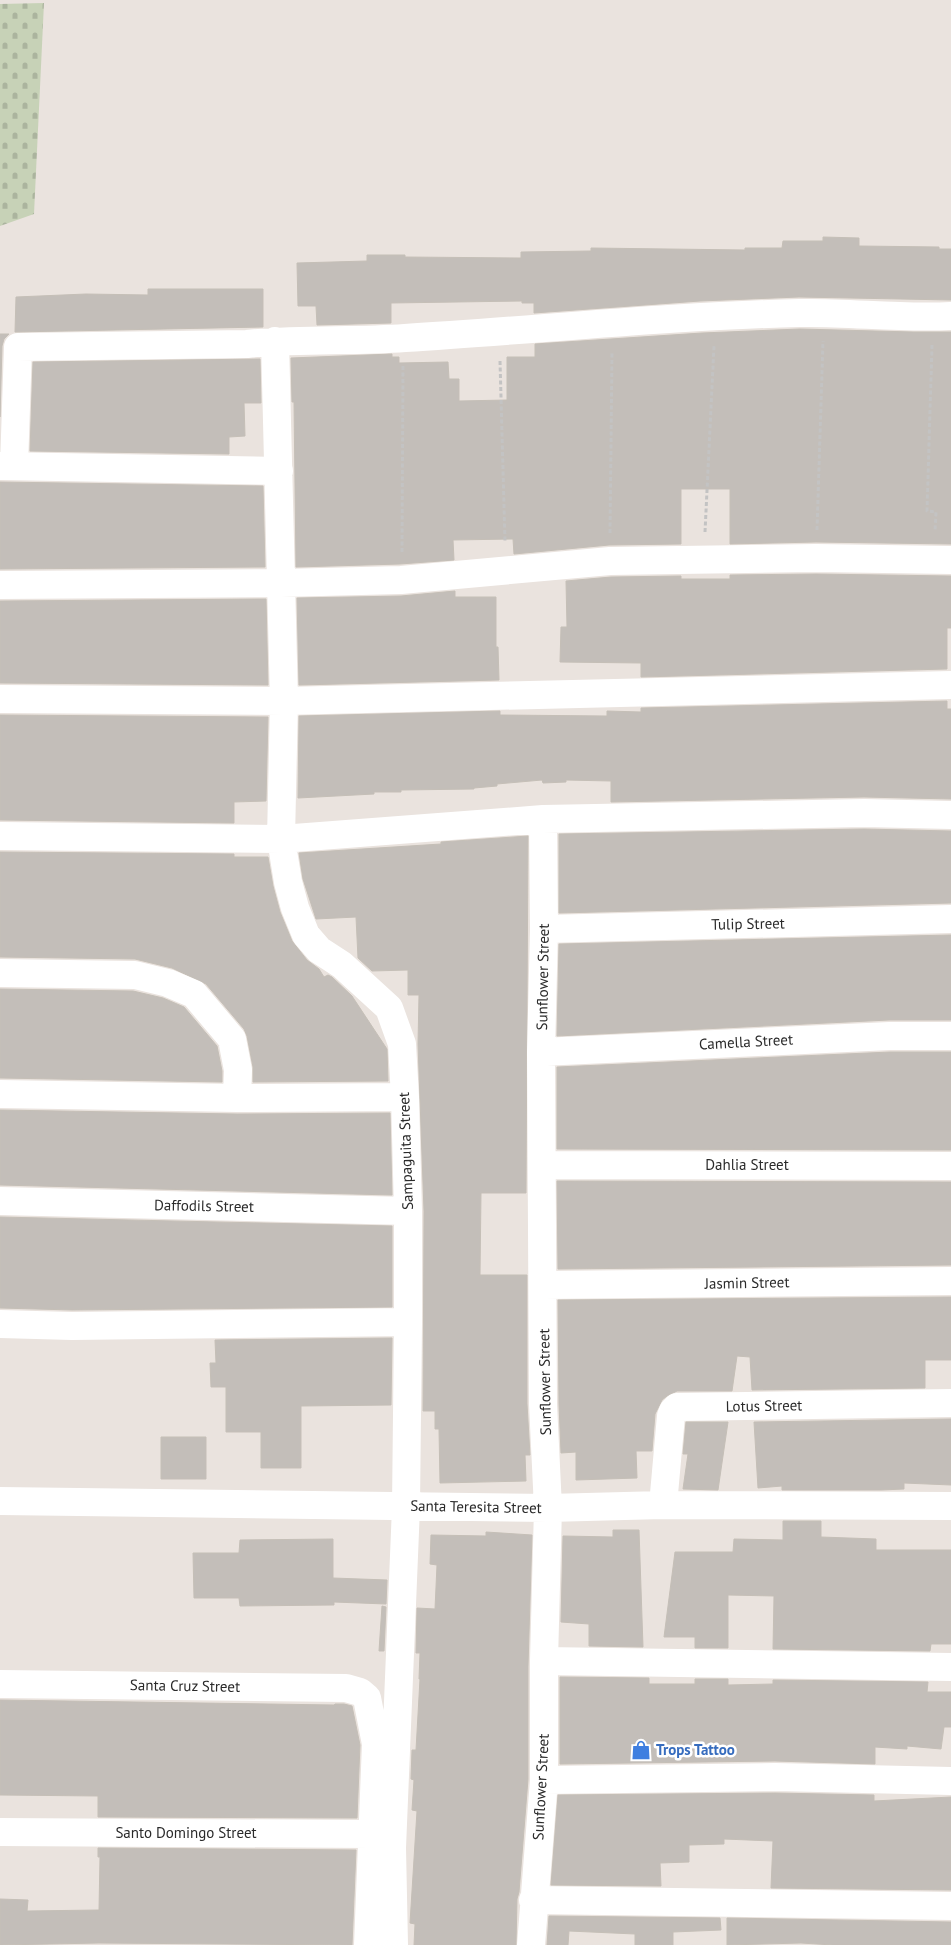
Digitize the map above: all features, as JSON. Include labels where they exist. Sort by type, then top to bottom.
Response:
[{"type":"street","points":[[279,471],[7,466],[18,348],[403,339],[715,315],[824,312],[942,316]]},
{"type":"street","name":"Sampaguita Street","points":[[275,341],[284,701],[281,839],[295,908],[306,935],[319,950],[342,965],[389,1008],[402,1044],[408,1211],[408,1322],[406,1507],[392,1848],[394,1945]]},
{"type":"street","points":[[0,585],[282,583],[401,580],[610,561],[816,558],[942,560]]},
{"type":"street","points":[[0,699],[284,701],[951,685]]},
{"type":"street","points":[[0,836],[281,839],[543,819],[864,813],[951,815]]},
{"type":"street","name":"Sunflower Street","points":[[531,1945],[533,1900],[544,1780],[544,1661],[548,1508],[544,1404],[543,1165],[540,1052],[544,929],[543,819]]},
{"type":"street","name":"Tulip Street","points":[[544,929],[951,919]]},
{"type":"street","points":[[0,974],[136,975],[168,983],[194,994],[232,1039],[238,1070],[236,1098]]},
{"type":"street","name":"Camella Street","points":[[540,1052],[880,1036],[951,1036]]},
{"type":"street","points":[[0,1094],[236,1098],[405,1097]]},
{"type":"street","name":"Dahlia Street","points":[[543,1165],[951,1166]]},
{"type":"street","name":"Daffodils Street","points":[[0,1201],[408,1211]]},
{"type":"street","name":"Jasmin Street","points":[[544,1285],[951,1281]]},
{"type":"street","points":[[0,1324],[72,1326],[408,1322]]},
{"type":"street","name":"Lotus Street","points":[[663,1505],[671,1416],[677,1407],[951,1403]]},
{"type":"street","name":"Santa Teresita Street","points":[[0,1501],[548,1508],[663,1505],[951,1506]]},
{"type":"street","points":[[544,1661],[951,1666]]},
{"type":"street","name":"Santa Cruz Street","points":[[0,1684],[346,1688],[360,1692],[367,1698],[376,1744],[371,1834]]},
{"type":"street","points":[[544,1780],[775,1777],[951,1781]]},
{"type":"street","name":"Santo Domingo Street","points":[[0,1832],[371,1834]]},
{"type":"street","points":[[368,1945],[371,1834]]},
{"type":"street","points":[[533,1900],[951,1906]]},
{"type":"path","points":[[816,558],[824,312]]},
{"type":"path","points":[[704,560],[715,315]]},
{"type":"path","points":[[942,316],[927,511],[936,512],[942,560]]},
{"type":"path","points":[[610,561],[613,322]]},
{"type":"path","points":[[499,331],[506,570]]},
{"type":"path","points":[[401,580],[403,339]]},
{"type":"green space","points":[[44,3],[34,214],[0,226],[0,4]]},
{"type":"building","points":[[823,237],[859,238],[859,246],[939,247],[939,249],[951,249],[951,300],[799,297],[700,301],[534,313],[534,303],[522,303],[522,301],[391,303],[391,323],[317,325],[316,306],[298,306],[297,263],[367,261],[367,255],[521,258],[521,252],[591,251],[591,248],[745,250],[745,248],[782,248],[783,241],[823,241]]},
{"type":"building","points":[[148,289],[263,289],[263,327],[15,332],[16,297],[86,294],[148,295]]},
{"type":"building","points":[[800,329],[951,332],[951,544],[816,542],[730,544],[730,489],[681,489],[681,544],[609,545],[514,554],[513,539],[453,540],[454,560],[400,564],[296,567],[294,402],[292,402],[291,358],[392,354],[392,357],[399,357],[399,363],[448,362],[449,379],[459,379],[459,401],[507,400],[507,357],[535,357],[535,344],[702,333]]},
{"type":"building","points":[[0,334],[9,334],[4,339],[2,346],[0,417]]},
{"type":"building","points":[[260,359],[261,403],[244,403],[245,436],[229,437],[229,454],[30,451],[33,362]]},
{"type":"building","points":[[0,482],[263,486],[265,567],[0,569]]},
{"type":"building","points":[[730,575],[951,576],[951,628],[947,628],[947,669],[641,677],[641,663],[560,662],[561,627],[567,627],[566,581],[611,577],[681,576],[681,579],[730,579]]},
{"type":"building","points":[[455,591],[455,597],[496,597],[496,647],[498,647],[499,680],[299,685],[297,598],[401,596]]},
{"type":"building","points":[[266,599],[268,685],[0,683],[0,601]]},
{"type":"building","points":[[947,701],[947,709],[951,709],[951,799],[864,797],[611,802],[611,781],[566,780],[566,782],[543,783],[542,780],[497,784],[497,786],[474,789],[401,790],[401,792],[374,792],[374,794],[298,798],[299,716],[500,711],[500,715],[607,716],[607,711],[641,712],[641,708]]},
{"type":"building","points":[[0,715],[268,717],[266,801],[234,802],[234,823],[0,820]]},
{"type":"building","points":[[864,829],[951,831],[951,903],[559,913],[559,834]]},
{"type":"building","points":[[528,836],[526,1193],[481,1193],[480,1275],[527,1275],[527,1404],[530,1455],[525,1455],[526,1481],[440,1483],[439,1429],[435,1429],[435,1411],[423,1411],[424,1211],[418,1044],[419,995],[408,995],[408,970],[372,971],[358,958],[356,917],[316,919],[303,879],[299,853],[441,844],[441,842]]},
{"type":"building","points":[[0,852],[234,854],[234,857],[268,857],[280,912],[292,941],[307,960],[319,969],[324,977],[328,975],[332,977],[352,996],[387,1049],[388,1081],[253,1082],[253,1067],[244,1029],[206,984],[172,968],[135,959],[0,957]]},
{"type":"building","points":[[951,935],[951,1020],[889,1020],[557,1036],[559,944]]},
{"type":"building","points":[[0,989],[133,991],[163,998],[184,1007],[217,1046],[222,1071],[222,1082],[0,1078]]},
{"type":"building","points":[[890,1052],[951,1052],[951,1150],[557,1149],[557,1067]]},
{"type":"building","points":[[0,1110],[237,1114],[390,1113],[392,1195],[0,1185]]},
{"type":"building","points":[[557,1181],[951,1182],[951,1265],[558,1269]]},
{"type":"building","points":[[0,1217],[392,1226],[392,1307],[72,1310],[0,1308]]},
{"type":"building","points":[[951,1297],[951,1360],[925,1360],[925,1388],[752,1390],[750,1357],[737,1356],[732,1391],[677,1391],[662,1400],[655,1414],[652,1451],[636,1451],[637,1478],[576,1480],[576,1452],[561,1453],[558,1300]]},
{"type":"building","points":[[392,1338],[391,1405],[301,1406],[301,1468],[261,1468],[261,1432],[226,1432],[226,1387],[211,1387],[210,1363],[216,1363],[215,1340]]},
{"type":"building","points":[[951,1419],[951,1485],[904,1483],[904,1489],[881,1490],[782,1490],[782,1486],[758,1488],[754,1422]]},
{"type":"building","points":[[686,1422],[728,1422],[718,1490],[683,1489],[688,1454],[683,1454]]},
{"type":"building","points":[[161,1437],[206,1437],[206,1479],[161,1479]]},
{"type":"building","points":[[783,1521],[821,1521],[821,1537],[876,1539],[876,1550],[951,1550],[951,1644],[931,1644],[930,1651],[773,1649],[774,1596],[728,1595],[728,1648],[695,1648],[695,1637],[664,1637],[675,1552],[733,1552],[734,1539],[783,1540]]},
{"type":"building","points":[[613,1530],[639,1530],[643,1647],[589,1646],[589,1624],[561,1622],[563,1536],[613,1537]]},
{"type":"building","points":[[486,1532],[532,1535],[528,1666],[528,1779],[517,1899],[516,1945],[414,1945],[415,1924],[410,1923],[417,1811],[412,1810],[414,1780],[411,1779],[412,1750],[416,1750],[420,1679],[420,1653],[416,1653],[417,1608],[435,1609],[437,1565],[430,1564],[431,1535],[486,1536]]},
{"type":"building","points":[[333,1539],[333,1578],[387,1580],[386,1604],[334,1602],[334,1605],[240,1606],[239,1598],[194,1598],[193,1553],[239,1553],[240,1540]]},
{"type":"building","points":[[382,1606],[386,1607],[384,1651],[379,1651]]},
{"type":"building","points":[[560,1677],[649,1678],[649,1684],[695,1684],[695,1679],[728,1679],[728,1685],[773,1684],[773,1680],[928,1682],[927,1692],[951,1692],[951,1727],[944,1727],[941,1749],[907,1746],[907,1749],[875,1747],[875,1764],[775,1761],[560,1764]]},
{"type":"building","points":[[0,1700],[344,1704],[352,1706],[360,1745],[357,1818],[98,1817],[98,1796],[0,1795]]},
{"type":"building","points":[[775,1793],[874,1795],[874,1801],[951,1797],[951,1890],[771,1888],[773,1841],[724,1839],[724,1844],[689,1845],[689,1862],[660,1863],[661,1886],[551,1885],[558,1795]]},
{"type":"building","points":[[98,1848],[356,1850],[352,1945],[99,1943],[0,1945],[0,1899],[28,1900],[27,1911],[99,1910],[100,1857],[98,1857]]},
{"type":"building","points":[[549,1916],[720,1918],[721,1930],[673,1932],[673,1945],[635,1945],[635,1934],[569,1931],[568,1945],[547,1945]]},
{"type":"building","points":[[727,1918],[951,1922],[951,1945],[833,1945],[801,1943],[727,1945]]},
{"type":"place","name":"Trops Tattoo","points":[[641,1750]]}]
